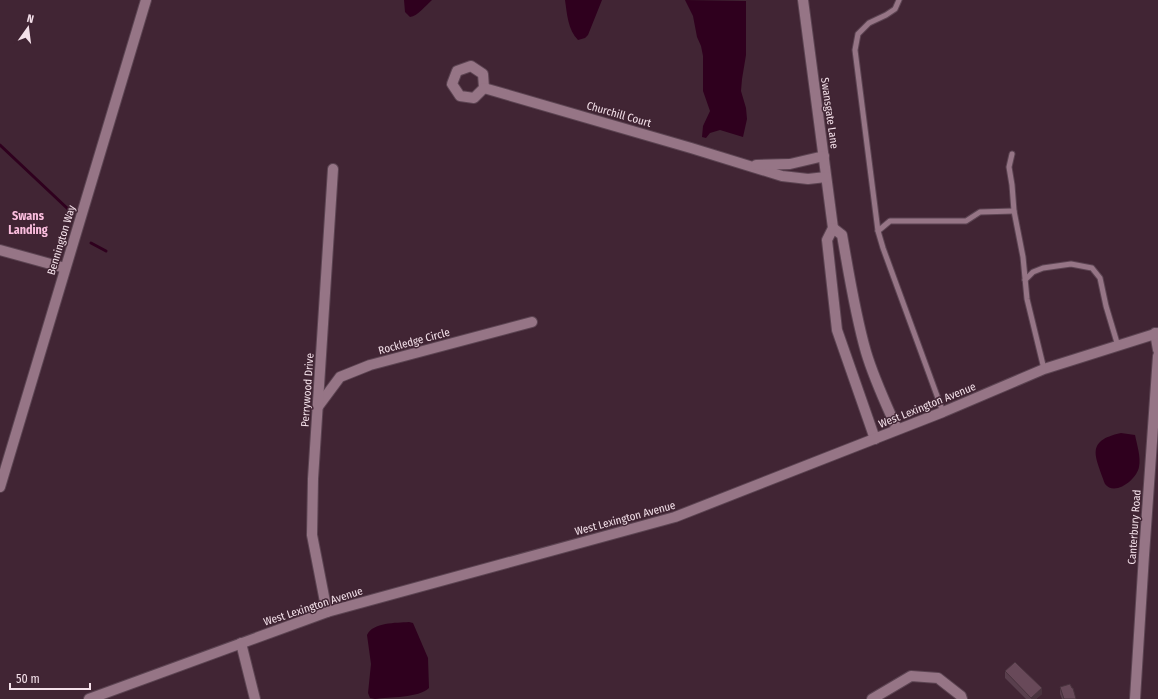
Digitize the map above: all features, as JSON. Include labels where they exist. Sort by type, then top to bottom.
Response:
[{"type":"street","name":"Bennington Way","points":[[0,487],[146,0]]},
{"type":"street","name":"Swansgate Lane","points":[[803,0],[833,228],[827,240],[836,330],[875,439]]},
{"type":"street","name":"Churchill Court","points":[[484,88],[782,176],[808,179],[826,177]]},
{"type":"street","name":"Churchill Court","points":[[746,165],[790,164],[824,156]]},
{"type":"street","name":"Perrywood Drive","points":[[327,612],[312,535],[313,479],[317,408],[333,169]]},
{"type":"street","name":"Swansgate Lane","points":[[833,228],[842,235],[853,298],[866,353],[897,429]]},
{"type":"street","points":[[0,250],[65,268]]},
{"type":"street","name":"Rockledge Circle","points":[[317,408],[340,376],[370,365],[532,322]]},
{"type":"street","points":[[1157,333],[1158,350]]},
{"type":"street","name":"West Lexington Avenue","points":[[89,699],[327,612],[675,517],[943,412],[1044,369],[1157,333]]},
{"type":"street","name":"Canterbury Road","points":[[1135,699],[1158,356]]},
{"type":"street","points":[[241,643],[255,699]]},
{"type":"street","points":[[872,699],[911,676],[938,678],[961,696],[962,699]]},
{"type":"lane","points":[[899,0],[895,8],[886,15],[869,23],[858,34],[855,50],[878,231],[943,412]]},
{"type":"lane","points":[[1012,154],[1009,167],[1014,211],[1023,257],[1027,299],[1044,369]]},
{"type":"lane","points":[[878,231],[890,221],[966,221],[980,212],[1014,211]]},
{"type":"lane","points":[[1026,280],[1033,272],[1043,268],[1071,264],[1092,268],[1100,278],[1106,306],[1118,346]]},
{"type":"shaded area","points":[[404,0],[432,0],[419,12],[410,17],[405,12]]},
{"type":"shaded area","points":[[565,0],[602,0],[588,35],[585,38],[578,40],[572,32],[568,22]]},
{"type":"shaded area","points":[[685,0],[746,1],[746,55],[741,91],[746,108],[747,119],[743,137],[720,130],[710,133],[706,138],[702,137],[703,126],[710,111],[703,91],[703,56],[701,46],[697,37],[693,16]]},
{"type":"shaded area","points":[[1121,433],[1135,435],[1140,459],[1139,467],[1134,477],[1130,481],[1125,485],[1114,489],[1105,484],[1098,466],[1096,451],[1097,446],[1102,441],[1109,436]]},
{"type":"shaded area","points":[[409,622],[413,623],[428,658],[429,688],[418,694],[375,699],[370,698],[368,693],[371,664],[367,635],[379,625]]},
{"type":"building","points":[[1015,662],[1042,688],[1031,698],[1005,671]]},
{"type":"building","points":[[1070,684],[1073,688],[1076,699],[1064,699],[1060,687]]},
{"type":"waterway","points":[[0,145],[68,209]]},
{"type":"waterway","points":[[91,243],[106,251]]},
{"type":"district","name":"Swans Landing","points":[[28,223]]}]
